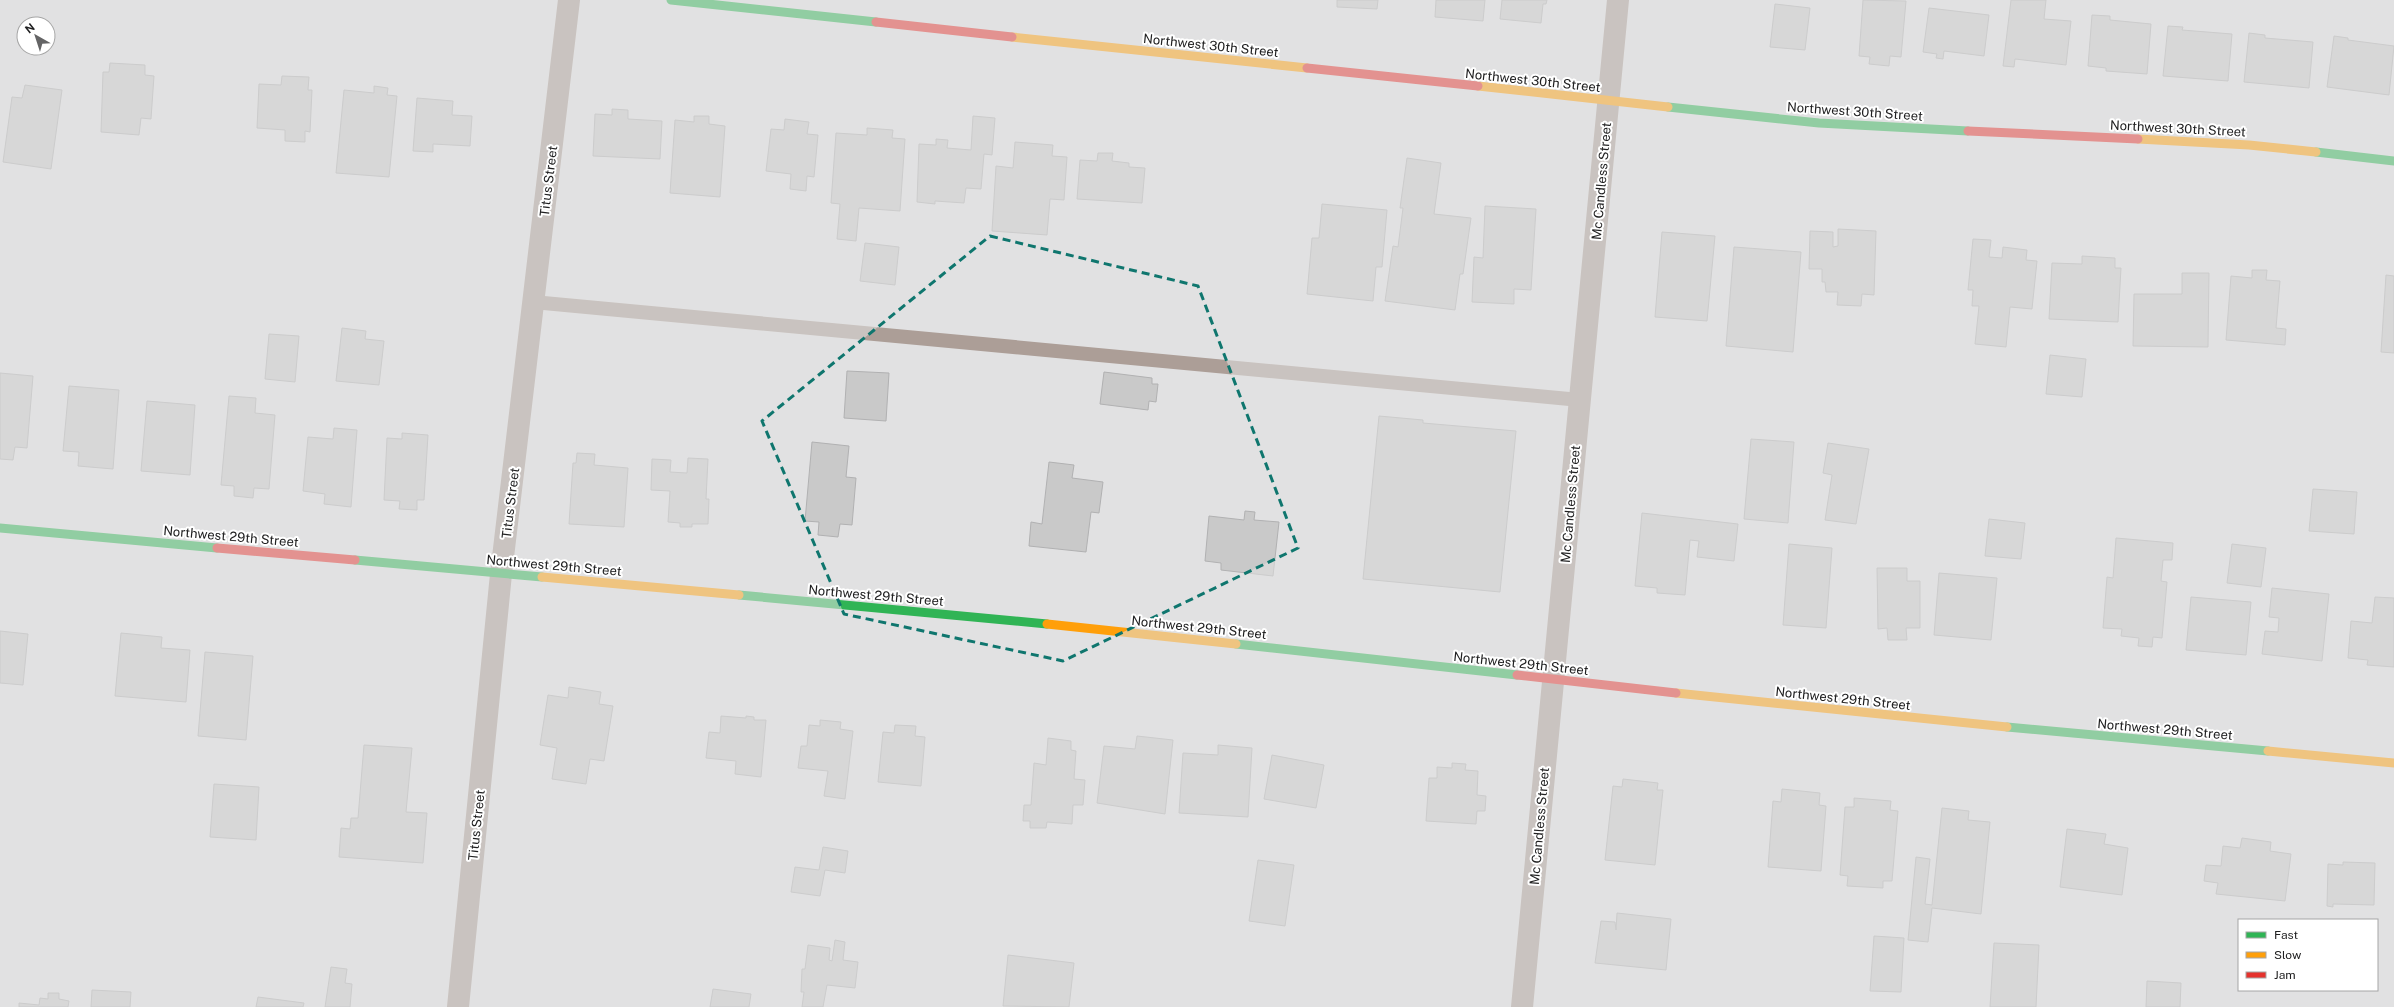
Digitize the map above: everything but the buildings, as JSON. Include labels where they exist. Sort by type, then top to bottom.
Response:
[{"type":"street","name":"Titus Street","points":[[458,1007],[501,574],[569,0]]},
{"type":"street","name":"Northwest 30th Street","points":[[671,0],[1819,123],[2249,145],[2394,161]]},
{"type":"street","name":"Mc Candless Street","points":[[1522,1007],[1618,0]]},
{"type":"street","name":"Northwest 29th Street","points":[[0,528],[1052,624],[1874,715],[2394,763]]},
{"type":"lane","points":[[533,302],[1580,400]]},
{"type":"highlighted area","points":[[990,236],[1198,286],[1298,548],[1063,661],[844,614],[762,421]]},
{"type":"traffic: fast","points":[[671,0],[876,22]]},
{"type":"traffic: fast","points":[[1668,107],[1819,123],[1968,131]]},
{"type":"traffic: fast","points":[[2316,152],[2394,161]]},
{"type":"traffic: fast","points":[[0,528],[217,548]]},
{"type":"traffic: fast","points":[[355,560],[542,577]]},
{"type":"traffic: fast","points":[[739,595],[1047,624]]},
{"type":"traffic: fast","points":[[1236,644],[1517,675]]},
{"type":"traffic: fast","points":[[2007,727],[2268,751]]},
{"type":"traffic: slow","points":[[1012,37],[1307,68]]},
{"type":"traffic: slow","points":[[1478,86],[1668,107]]},
{"type":"traffic: slow","points":[[2138,139],[2249,145],[2316,152]]},
{"type":"traffic: slow","points":[[542,577],[739,595]]},
{"type":"traffic: slow","points":[[1047,624],[1236,644]]},
{"type":"traffic: slow","points":[[1676,693],[2007,727]]},
{"type":"traffic: slow","points":[[2268,751],[2394,763]]},
{"type":"traffic: jam","points":[[876,22],[1012,37]]},
{"type":"traffic: jam","points":[[1307,68],[1478,86]]},
{"type":"traffic: jam","points":[[1968,131],[2138,139]]},
{"type":"traffic: jam","points":[[217,548],[355,560]]},
{"type":"traffic: jam","points":[[1517,675],[1676,693]]}]
